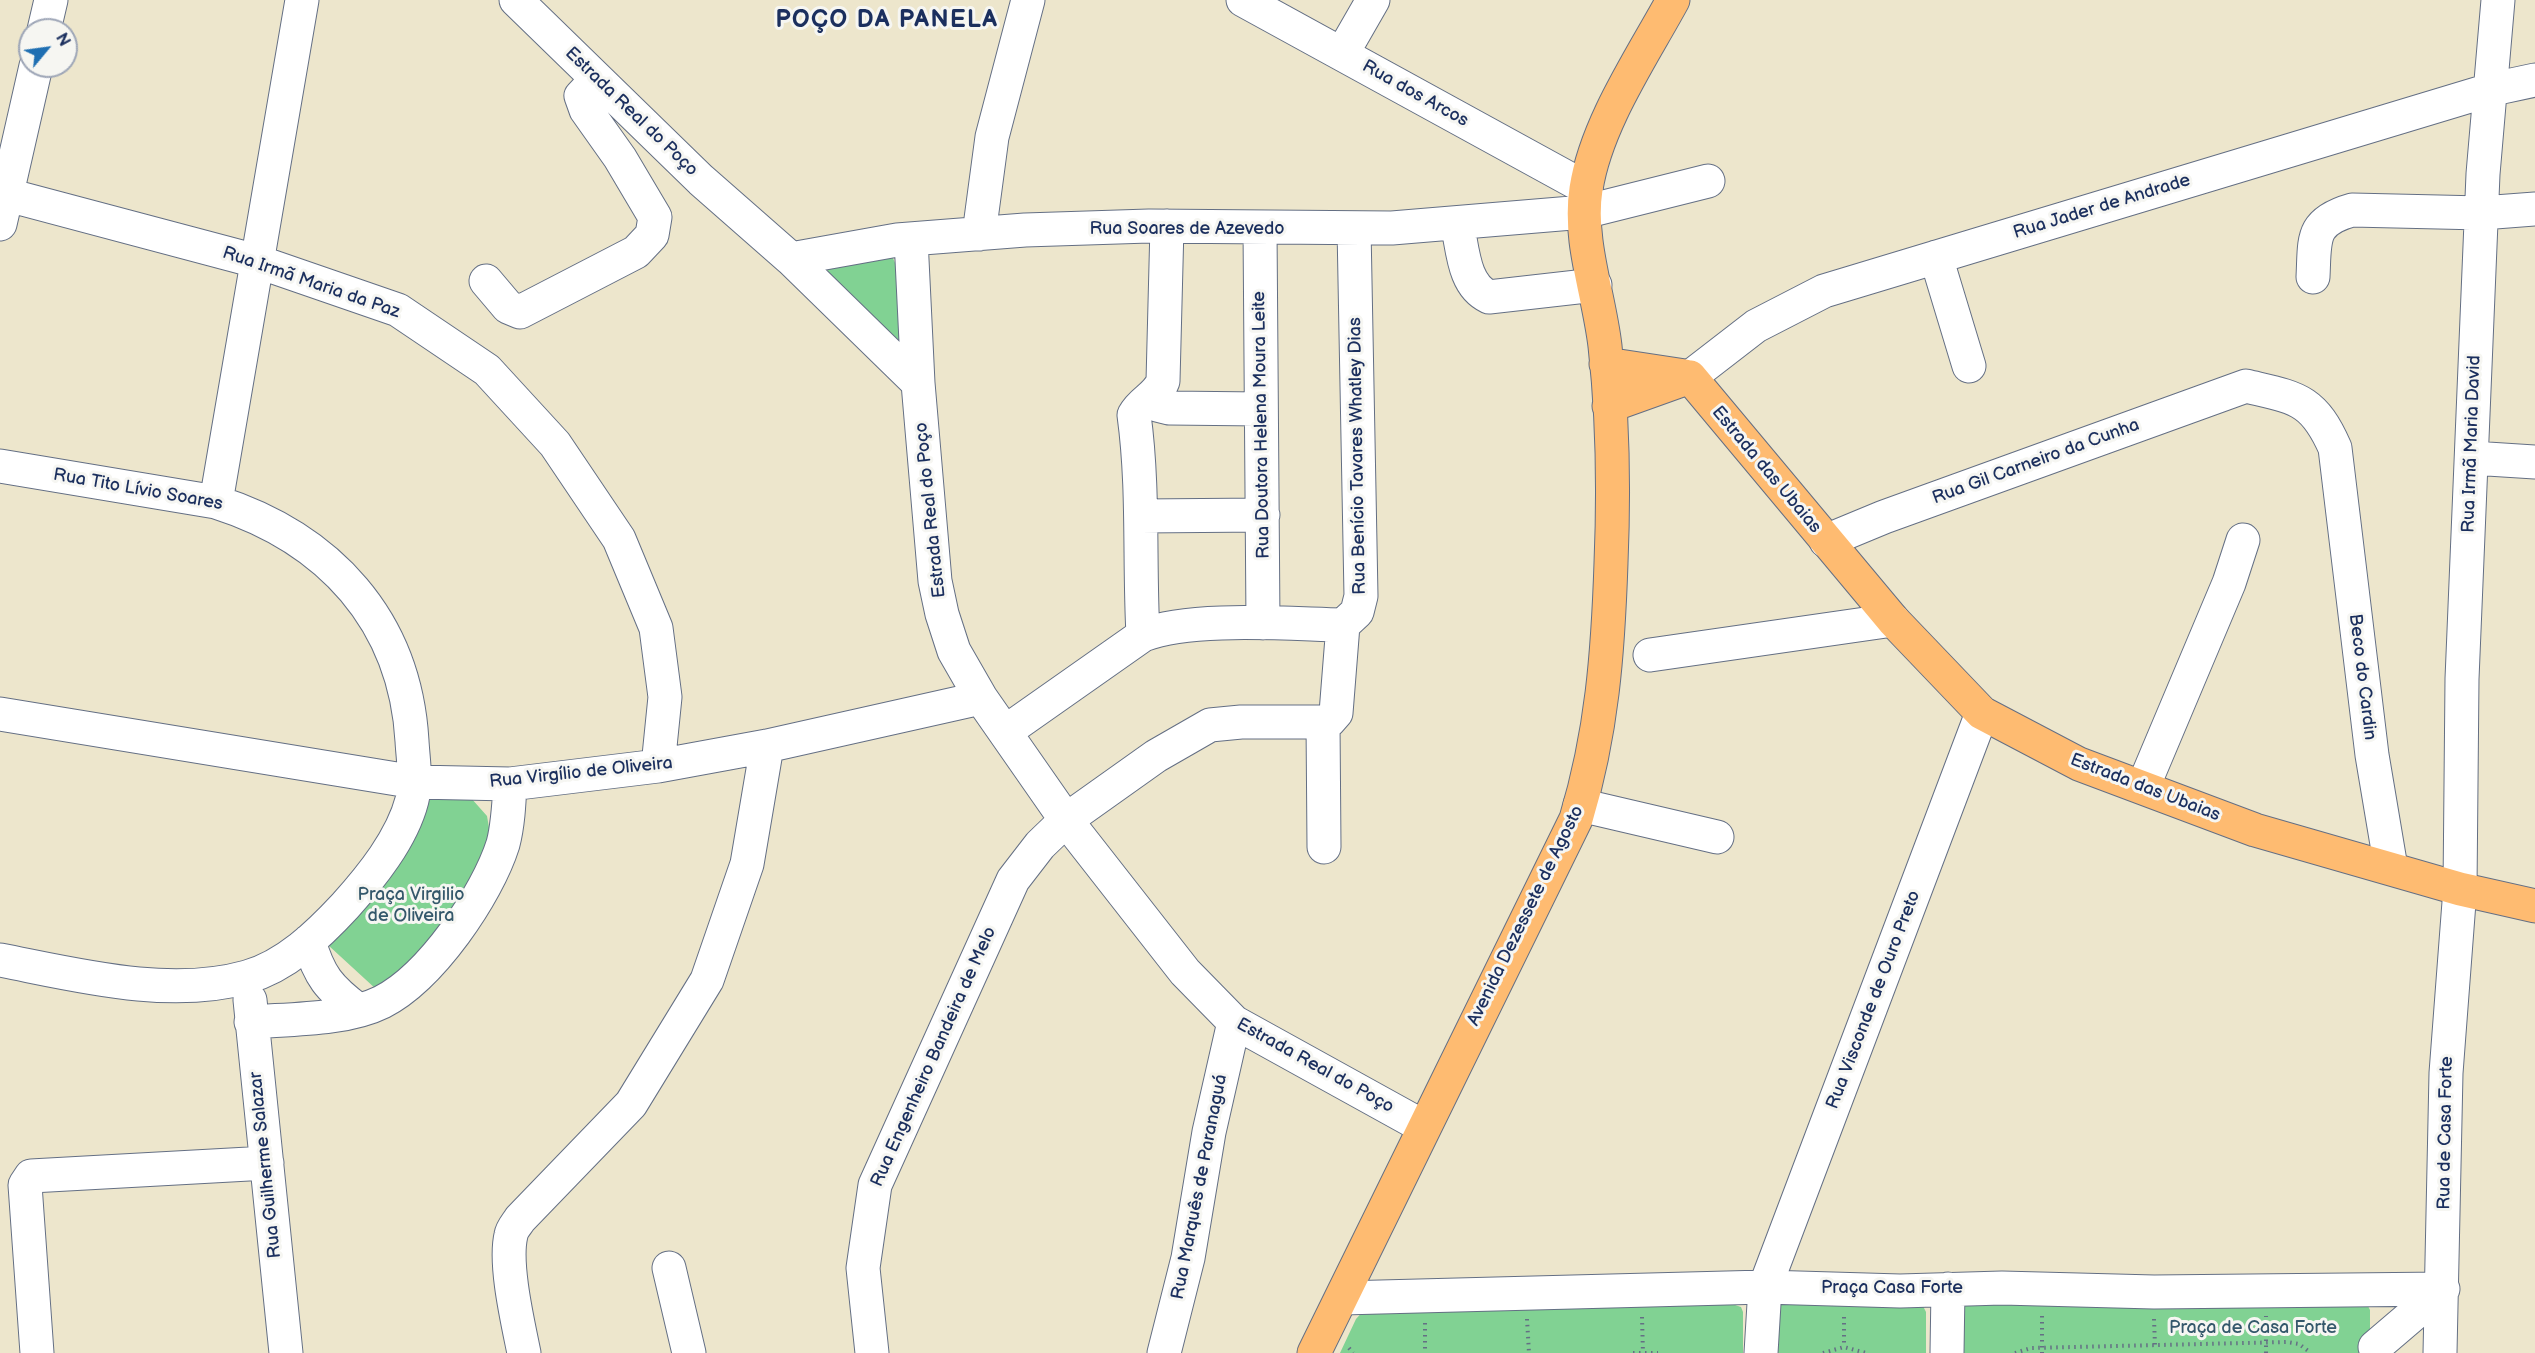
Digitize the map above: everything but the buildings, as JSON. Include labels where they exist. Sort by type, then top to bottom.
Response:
[{"type":"main road","name":"Avenida Dezessete de Agosto","points":[[1314,1353],[1576,819],[1580,805],[1602,710],[1610,610],[1614,491],[1606,364],[1594,285],[1585,200],[1599,142],[1673,0]]},
{"type":"main road","points":[[1606,364],[1690,377]]},
{"type":"main road","name":"Rua Jader de Andrade","points":[[1609,406],[1690,377]]},
{"type":"main road","name":"Estrada das Ubaias","points":[[1690,377],[1893,620],[1982,713],[2079,764],[2254,830],[2460,889],[2535,906]]},
{"type":"street","points":[[47,18],[51,0]]},
{"type":"street","points":[[216,502],[302,0]]},
{"type":"street","name":"Estrada Real do Poço","points":[[516,0],[701,180],[791,259],[918,383],[935,581],[942,614],[954,651],[981,698],[1066,820],[1185,972],[1234,1022],[1424,1127]]},
{"type":"street","points":[[979,234],[992,137],[1028,0]]},
{"type":"street","name":"Rua dos Arcos","points":[[1243,0],[1342,54],[1585,200]]},
{"type":"street","points":[[1342,54],[1373,0]]},
{"type":"street","name":"Rua Irmã Maria David","points":[[2460,889],[2462,679],[2482,213],[2498,0]]},
{"type":"street","points":[[2,204],[33,78]]},
{"type":"street","points":[[486,281],[508,307],[520,312],[636,252],[652,235],[655,217],[620,158],[586,110],[581,96],[597,79]]},
{"type":"street","name":"Rua Jader de Andrade","points":[[1690,377],[1756,326],[1791,305],[1824,291],[2493,89],[2535,80]]},
{"type":"street","name":"Rua Soares de Azevedo","points":[[791,259],[911,239],[979,234],[1167,226],[1354,228],[1457,223],[1708,181]]},
{"type":"street","name":"Rua Irmã Maria da Paz","points":[[2,204],[256,261],[398,310],[486,370],[555,444],[619,539],[656,628],[664,697],[658,766]]},
{"type":"street","points":[[2313,277],[2315,233],[2325,221],[2337,214],[2352,210],[2482,213],[2535,209]]},
{"type":"street","points":[[1457,223],[1469,276],[1479,292],[1489,297],[1594,285]]},
{"type":"street","points":[[1143,635],[1140,578],[1141,516],[1134,415],[1143,403],[1159,392],[1163,381],[1167,226]]},
{"type":"street","name":"Rua Doutora Helena Moura Leite","points":[[1260,228],[1263,623]]},
{"type":"street","name":"Rua Benício Tavares Whatley Dias","points":[[1343,625],[1357,612],[1361,596],[1354,228]]},
{"type":"street","points":[[911,239],[918,383]]},
{"type":"street","points":[[1936,258],[1969,366]]},
{"type":"street","name":"Rua Gil Carneiro da Cunha","points":[[1826,541],[1895,513],[2246,386]]},
{"type":"street","name":"Beco do Cardin","points":[[2246,386],[2295,398],[2310,408],[2325,426],[2335,448],[2372,756],[2391,868]]},
{"type":"street","points":[[1151,398],[1157,405],[1168,408],[1261,409]]},
{"type":"street","points":[[2472,458],[2535,462]]},
{"type":"street","name":"Rua Tito Lívio Soares","points":[[0,465],[216,502],[254,515],[290,533],[316,551],[339,573],[386,635],[408,706],[415,782],[407,815],[372,873],[332,920],[309,941],[267,970],[248,977],[211,984],[133,984],[75,976],[0,960]]},
{"type":"street","points":[[1141,516],[1263,515]]},
{"type":"street","points":[[2143,787],[2229,583],[2243,540]]},
{"type":"street","points":[[1650,655],[1893,620]]},
{"type":"street","points":[[1005,732],[1143,635],[1163,627],[1263,623],[1343,625],[1337,709],[1333,718],[1323,722],[1324,847]]},
{"type":"street","name":"Rua Virgílio de Oliveira","points":[[0,714],[415,782],[510,784],[658,766],[767,746],[981,698]]},
{"type":"street","name":"Rua Visconde de Ouro Preto","points":[[1765,1287],[1982,713]]},
{"type":"street","name":"Rua Engenheiro Bandeira de Melo","points":[[872,1353],[863,1268],[875,1185],[1013,880],[1040,845],[1066,820],[1156,756],[1210,725],[1241,722],[1323,722]]},
{"type":"street","points":[[524,1353],[516,1315],[509,1249],[511,1232],[520,1219],[631,1104],[707,980],[747,864],[767,746]]},
{"type":"street","points":[[251,1022],[299,1019],[358,1010],[383,1001],[416,977],[449,942],[479,893],[502,844],[510,784]]},
{"type":"street","points":[[1580,805],[1717,837]]},
{"type":"street","name":"Rua de Casa Forte","points":[[2440,1353],[2446,1073],[2460,889]]},
{"type":"street","points":[[309,941],[316,966],[325,981],[358,1010]]},
{"type":"street","name":"Rua Guilherme Salazar","points":[[248,977],[286,1353]]},
{"type":"street","name":"Rua Marquês de Paranaguá","points":[[1164,1353],[1188,1258],[1209,1132],[1234,1022]]},
{"type":"street","points":[[38,1353],[25,1185],[27,1179],[32,1176],[267,1163]]},
{"type":"street","points":[[669,1268],[689,1353]]},
{"type":"street","points":[[1761,1353],[1765,1287]]},
{"type":"street","name":"Praça Casa Forte","points":[[1342,1298],[1765,1287],[1900,1291],[1948,1289],[2266,1291],[2443,1289]]},
{"type":"street","points":[[1947,1353],[1948,1289]]},
{"type":"street","points":[[2375,1350],[2443,1289]]},
{"type":"street","points":[[2374,1290],[2375,1350]]},
{"type":"path","points":[[1643,1289],[1644,1353]]},
{"type":"path","points":[[2042,1350],[2041,1302],[2045,1289]]},
{"type":"path","points":[[2266,1291],[2266,1353]]},
{"type":"path","points":[[1527,1313],[1529,1353]]},
{"type":"path","points":[[2015,1353],[2042,1350],[2266,1342],[2299,1344],[2311,1353]]},
{"type":"path","points":[[1823,1353],[1844,1347],[1866,1353]]},
{"type":"path","points":[[1349,1348],[1353,1353]]},
{"type":"path","points":[[1633,1353],[1658,1353]]},
{"type":"green space","points":[[892,256],[896,265],[900,345],[827,272],[828,269]]},
{"type":"green space","name":"Praça Virgilio de Oliveira","points":[[471,798],[487,816],[491,839],[449,925],[377,990],[328,945],[426,804],[431,799]]},
{"type":"green space","points":[[1732,1304],[1741,1307],[1743,1312],[1743,1353],[1340,1353],[1356,1319],[1366,1308]]},
{"type":"green space","points":[[1777,1304],[1922,1304],[1926,1312],[1926,1353],[1768,1353]]},
{"type":"green space","name":"Praça de Casa Forte","points":[[1955,1304],[2367,1304],[2370,1310],[2370,1353],[1950,1353]]},
{"type":"district","name":"POÇO DA PANELA","points":[[887,21]]}]
